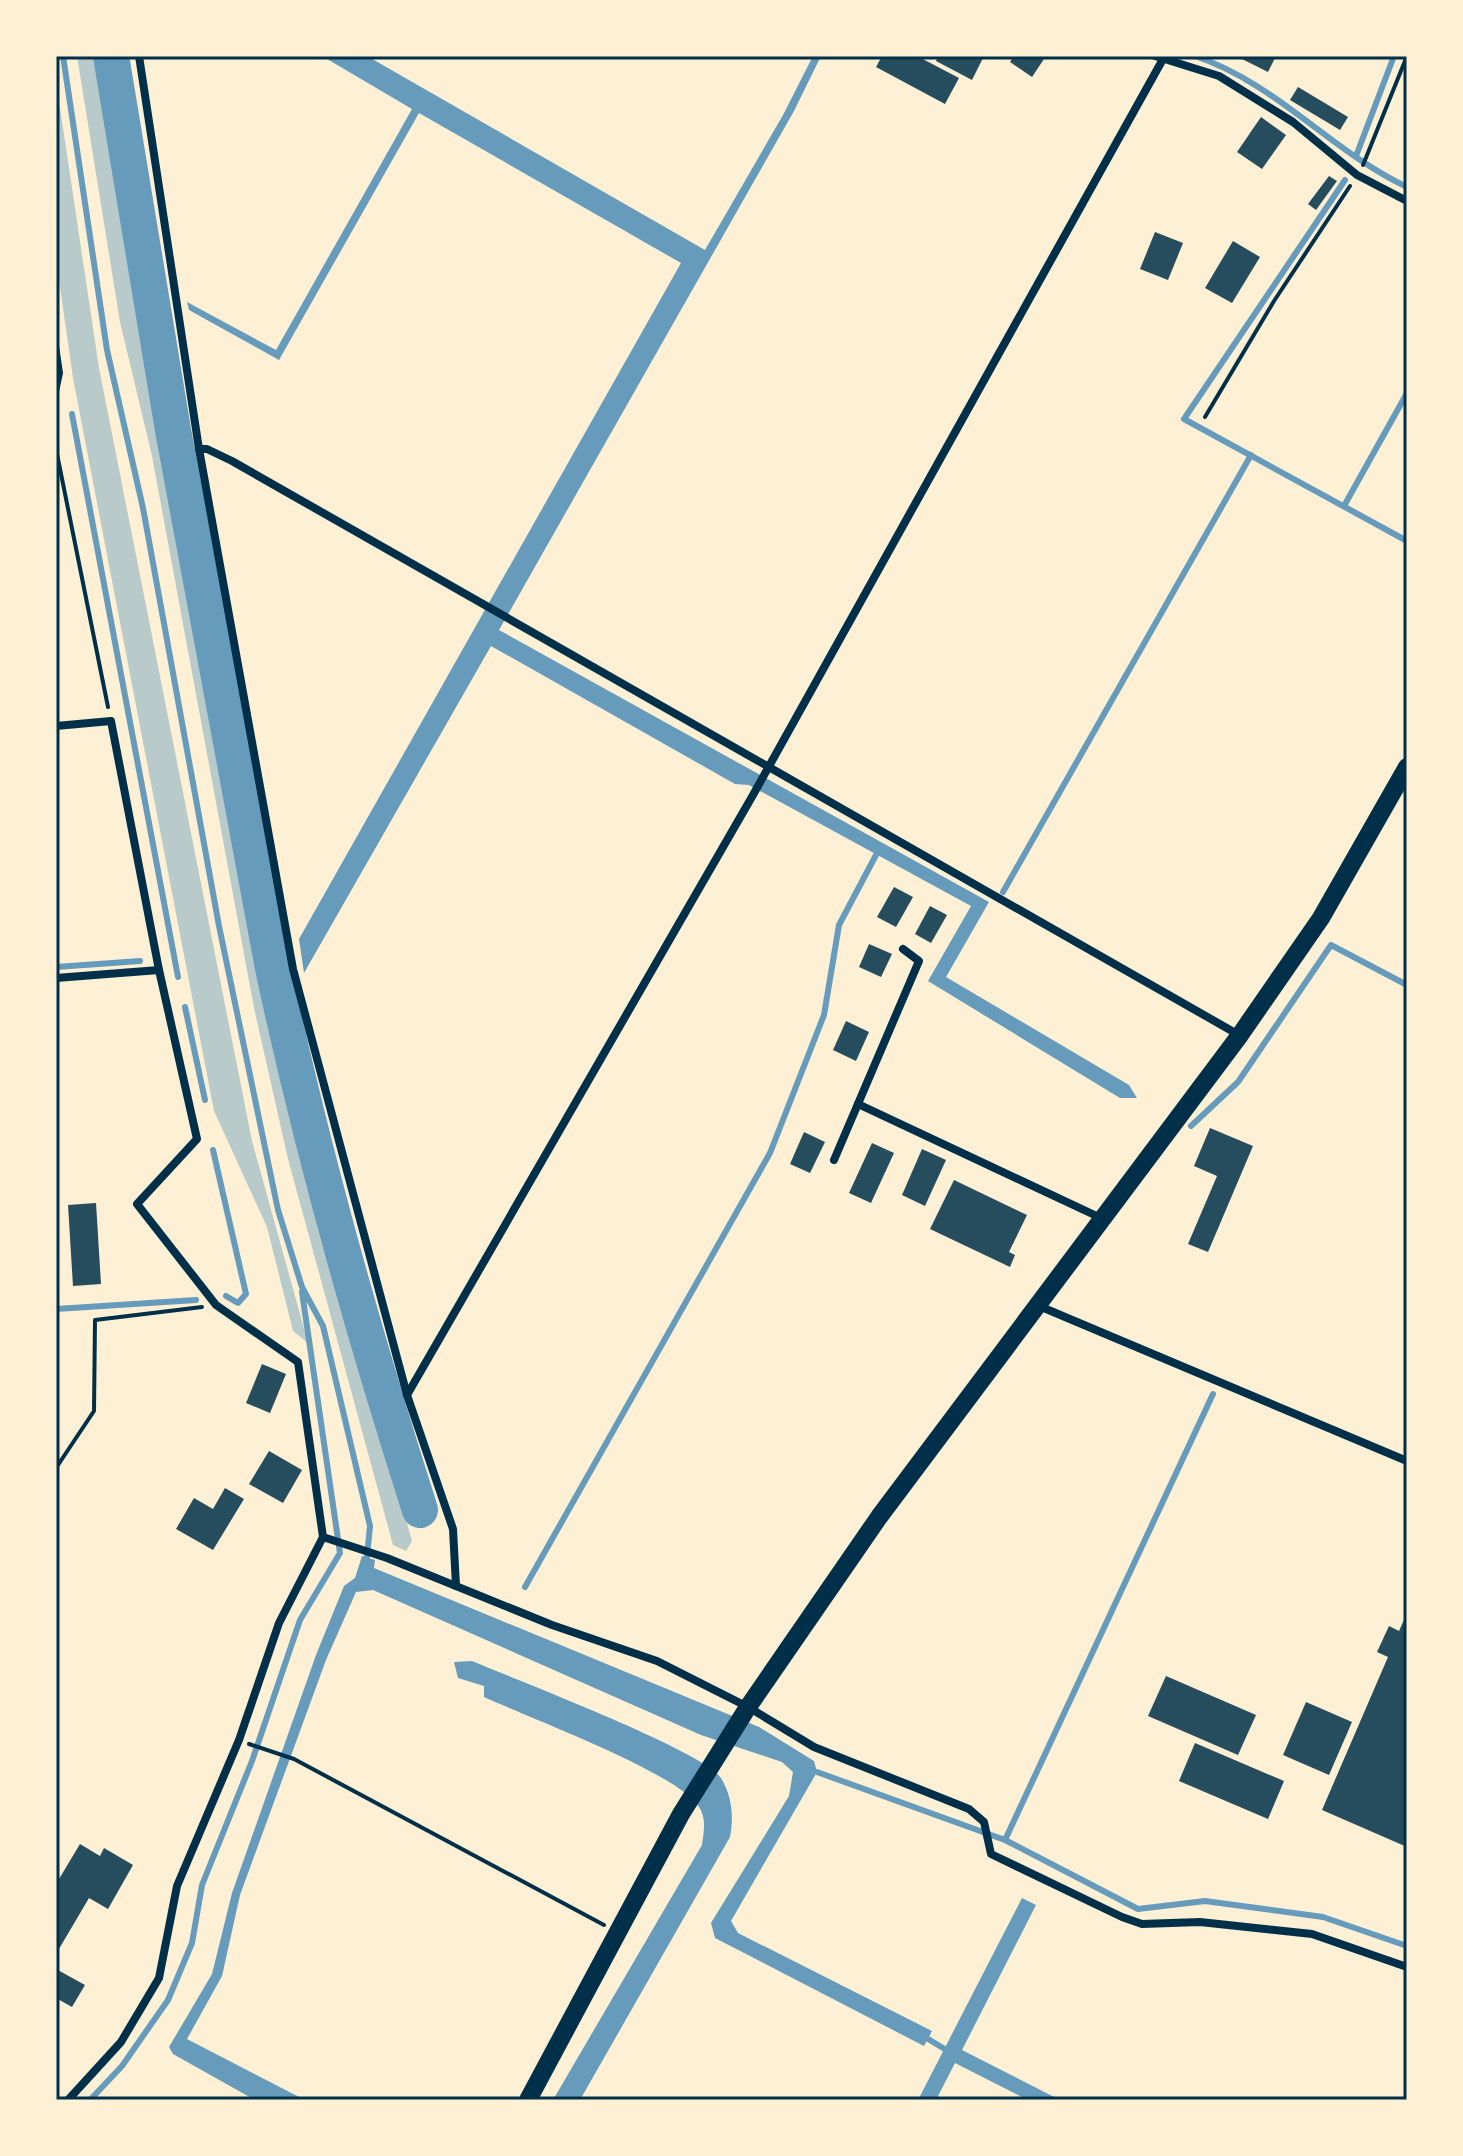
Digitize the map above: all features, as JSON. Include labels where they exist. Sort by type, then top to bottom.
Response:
[{"type":"main road","points":[[528,2100],[681,1814],[748,1707],[879,1517],[1240,1035],[1321,918],[1407,767]]},
{"type":"street","points":[[139,56],[199,449],[293,969],[407,1395],[453,1529],[456,1586]]},
{"type":"street","points":[[407,1395],[769,767],[1159,58],[1219,76],[1293,122],[1357,175],[1407,201]]},
{"type":"street","points":[[199,449],[232,461],[1240,1035]]},
{"type":"street","points":[[56,726],[111,721],[159,970],[197,1139],[137,1204],[216,1305],[298,1362],[323,1537],[279,1623],[239,1740],[177,1886],[159,1978],[121,2042],[68,2100]]},
{"type":"street","points":[[834,1160],[919,961],[903,949]]},
{"type":"street","points":[[56,978],[159,970]]},
{"type":"street","points":[[858,1104],[1102,1218]]},
{"type":"street","points":[[1035,1305],[1407,1461]]},
{"type":"street","points":[[323,1537],[387,1558],[552,1625],[657,1661],[748,1707],[814,1747],[969,1809],[984,1822],[991,1854],[1122,1917],[1142,1924],[1200,1922],[1312,1934],[1407,1967]]},
{"type":"path","points":[[1367,159],[1407,56]]},
{"type":"path","points":[[1205,417],[1274,301],[1357,175]]},
{"type":"path","points":[[56,339],[61,373],[56,396]]},
{"type":"path","points":[[56,449],[111,721]]},
{"type":"path","points":[[56,1468],[94,1411],[95,1320],[216,1305]]},
{"type":"path","points":[[239,1740],[294,1759],[616,1932]]},
{"type":"shaded area","points":[[77,56],[98,56],[268,1025],[412,1541],[406,1551],[393,1545],[288,1159],[254,1008],[152,456],[120,322]]},
{"type":"shaded area","points":[[56,81],[99,368],[252,1141],[308,1343],[293,1331],[267,1227],[214,1111],[73,378],[56,259]]},
{"type":"water","points":[[322,56],[367,56],[705,250],[783,115],[813,56],[821,56],[794,111],[499,630],[989,902],[946,977],[1129,1085],[1137,1098],[1120,1098],[928,981],[971,906],[749,785],[735,784],[491,646],[304,973],[299,939],[681,263],[419,113],[279,360],[189,310],[187,302],[276,350],[412,109]]},
{"type":"water","points":[[362,1556],[375,1560],[374,1568],[759,1727],[814,1761],[817,1772],[731,1921],[738,1933],[932,2031],[924,2046],[715,1938],[711,1923],[789,1796],[793,1772],[782,1762],[701,1735],[373,1590],[356,1592],[326,1660],[240,1895],[222,1976],[187,2039],[305,2100],[255,2100],[173,2054],[169,2047],[212,1974],[232,1893],[316,1655],[344,1586],[355,1578]]},
{"type":"water","points":[[472,1661],[606,1716],[681,1751],[708,1766],[721,1778],[730,1799],[730,1837],[580,2100],[553,2100],[702,1845],[704,1819],[697,1804],[659,1776],[484,1697],[484,1686],[458,1678],[454,1662]]},
{"type":"water","points":[[1022,1898],[1036,1905],[962,2050],[1060,2100],[1028,2100],[955,2063],[936,2100],[918,2100]]},
{"type":"building","points":[[882,56],[917,56],[959,78],[945,104],[876,67]]},
{"type":"building","points":[[938,56],[984,56],[972,80],[936,61]]},
{"type":"building","points":[[1014,56],[1046,56],[1032,77],[1010,62]]},
{"type":"building","points":[[1236,56],[1276,56],[1268,72]]},
{"type":"building","points":[[1298,87],[1348,117],[1340,130],[1290,100]]},
{"type":"building","points":[[1261,117],[1286,135],[1262,169],[1237,152]]},
{"type":"building","points":[[1329,176],[1337,181],[1316,210],[1308,204]]},
{"type":"building","points":[[1155,232],[1183,243],[1168,280],[1140,269]]},
{"type":"building","points":[[1233,241],[1260,257],[1232,303],[1205,288]]},
{"type":"building","points":[[894,887],[913,897],[896,927],[877,917]]},
{"type":"building","points":[[930,906],[947,915],[931,943],[915,934]]},
{"type":"building","points":[[869,944],[892,954],[881,977],[859,967]]},
{"type":"building","points":[[846,1021],[869,1032],[856,1061],[833,1050]]},
{"type":"building","points":[[1210,1128],[1253,1146],[1208,1252],[1188,1244],[1217,1176],[1194,1166]]},
{"type":"building","points":[[804,1132],[825,1142],[810,1173],[790,1164]]},
{"type":"building","points":[[872,1143],[894,1153],[871,1203],[849,1193]]},
{"type":"building","points":[[922,1149],[946,1160],[925,1206],[902,1195]]},
{"type":"building","points":[[954,1180],[1027,1215],[1009,1252],[1015,1255],[1010,1267],[930,1229]]},
{"type":"building","points":[[96,1203],[101,1284],[73,1286],[68,1205]]},
{"type":"building","points":[[262,1364],[286,1374],[270,1413],[246,1403]]},
{"type":"building","points":[[269,1451],[302,1470],[283,1503],[249,1484]]},
{"type":"building","points":[[225,1488],[244,1499],[213,1550],[176,1529],[194,1498],[213,1509]]},
{"type":"building","points":[[1407,1613],[1407,1847],[1322,1810],[1388,1657],[1377,1652],[1389,1626],[1399,1631]]},
{"type":"building","points":[[1166,1676],[1256,1715],[1238,1755],[1148,1716]]},
{"type":"building","points":[[1306,1702],[1352,1722],[1329,1775],[1283,1755]]},
{"type":"building","points":[[1195,1743],[1284,1781],[1268,1819],[1179,1781]]},
{"type":"building","points":[[80,1844],[100,1856],[104,1848],[133,1865],[108,1909],[89,1898],[56,1954],[56,1884]]},
{"type":"building","points":[[56,1969],[85,1985],[72,2007],[56,1998]]},
{"type":"waterway","points":[[63,56],[107,350],[143,508],[219,926],[278,1210],[302,1287],[323,1326],[370,1526],[366,1566]]},
{"type":"waterway","points":[[111,56],[173,430],[273,968],[304,1105],[340,1241],[420,1510]]},
{"type":"waterway","points":[[1195,56],[1252,83],[1354,156],[1407,187]]},
{"type":"waterway","points":[[1356,156],[1394,56]]},
{"type":"waterway","points":[[1345,180],[1184,419],[1407,541]]},
{"type":"waterway","points":[[1344,506],[1407,393]]},
{"type":"waterway","points":[[72,414],[178,977]]},
{"type":"waterway","points":[[1003,892],[1251,455]]},
{"type":"waterway","points":[[525,1587],[770,1153],[824,1015],[839,925],[876,855]]},
{"type":"waterway","points":[[1191,1126],[1238,1082],[1331,945],[1407,985]]},
{"type":"waterway","points":[[56,967],[140,961]]},
{"type":"waterway","points":[[185,1007],[205,1100]]},
{"type":"waterway","points":[[213,1150],[246,1294],[238,1303],[226,1296]]},
{"type":"waterway","points":[[90,2100],[122,2066],[168,2000],[192,1943],[202,1885],[252,1761],[300,1620],[340,1553],[302,1292]]},
{"type":"waterway","points":[[56,1309],[196,1300]]},
{"type":"waterway","points":[[1005,1840],[1213,1394]]},
{"type":"waterway","points":[[817,1772],[1005,1840],[1138,1909],[1205,1901],[1323,1917],[1407,1946]]},
{"type":"waterway","points":[[923,2036],[948,2051]]}]
